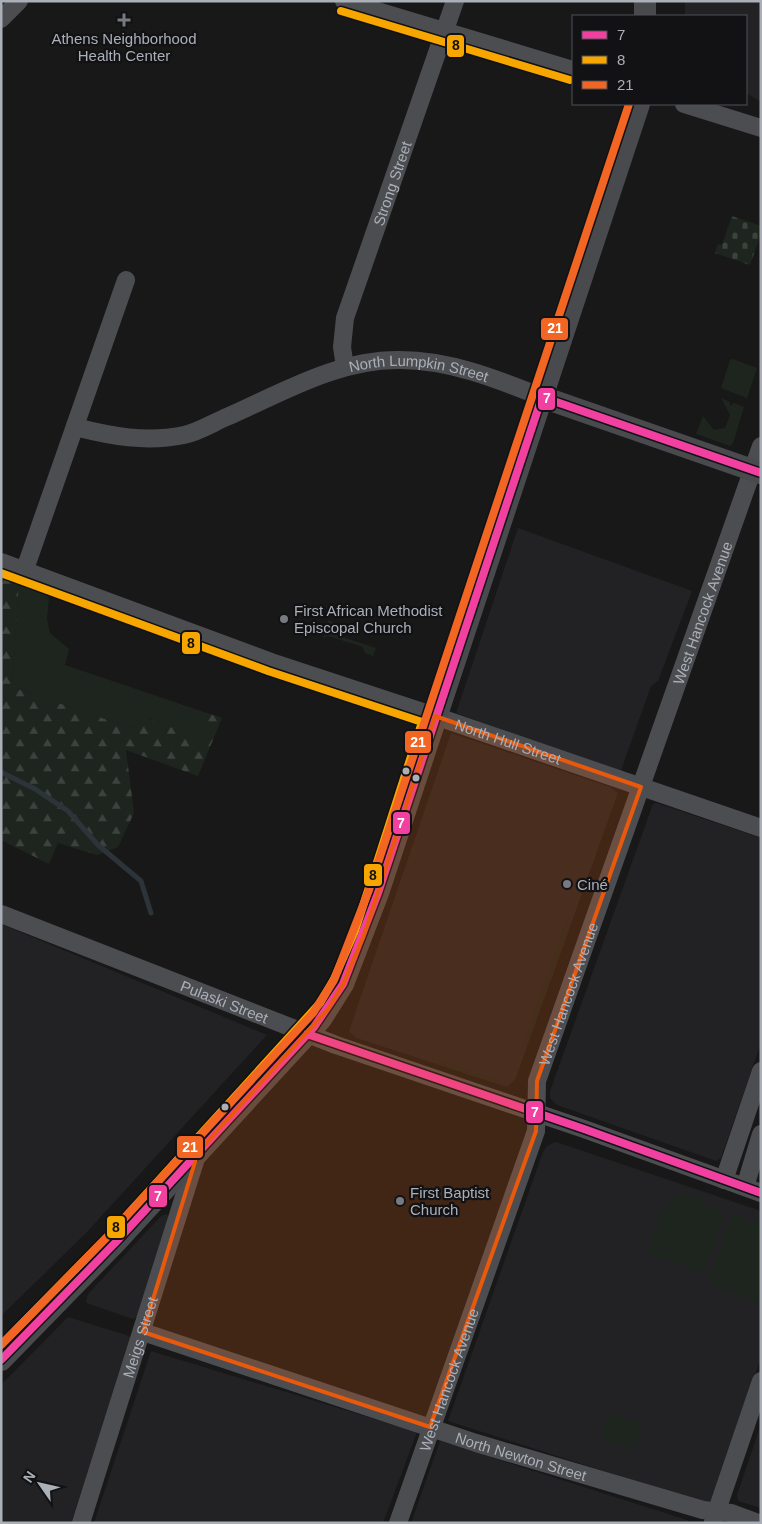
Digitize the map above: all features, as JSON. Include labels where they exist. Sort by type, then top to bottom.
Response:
[{"type":"main road","points":[[645,1],[645,15]]},
{"type":"main road","points":[[1,1360],[79,1282],[321,1019],[343,984],[360,943],[435,716],[508,506],[639,105]]},
{"type":"main road","name":"North Lumpkin Street","points":[[542,397],[757,471]]},
{"type":"street","points":[[1,19],[19,1]]},
{"type":"street","points":[[344,1],[572,70]]},
{"type":"street","name":"Strong Street","points":[[345,367],[342,347],[345,318],[454,1]]},
{"type":"street","points":[[687,105],[761,128]]},
{"type":"street","points":[[24,572],[126,280]]},
{"type":"street","name":"North Lumpkin Street","points":[[75,427],[130,439],[152,439],[186,435],[315,377],[345,367],[400,360],[431,362],[456,367],[542,397]]},
{"type":"street","name":"West Hancock Avenue","points":[[398,1523],[430,1426],[536,1131],[537,1081],[641,787],[757,471],[761,446]]},
{"type":"street","name":"North Hull Street","points":[[1,562],[270,662],[435,716],[761,828]]},
{"type":"street","name":"Pulaski Street","points":[[1,914],[307,1034],[753,1190]]},
{"type":"street","points":[[724,1180],[761,1071]]},
{"type":"street","points":[[753,1190],[761,1134]]},
{"type":"street","name":"Meigs Street","points":[[81,1523],[143,1332],[198,1152]]},
{"type":"street","name":"North Newton Street","points":[[143,1332],[536,1462],[703,1510],[715,1517],[758,1523]]},
{"type":"street","points":[[715,1517],[761,1381]]},
{"type":"highlighted area","points":[[435,716],[641,787],[537,1081],[536,1131],[430,1427],[143,1332],[198,1152],[328,1009],[343,984],[364,935]]},
{"type":"shaded area","points":[[685,1],[761,1],[761,102],[747,94],[747,15],[685,15]]},
{"type":"shaded area","points":[[518,528],[692,591],[658,681],[651,686],[620,773],[456,713]]},
{"type":"shaded area","points":[[451,733],[610,787],[618,793],[515,1080],[507,1087],[356,1038],[349,1031]]},
{"type":"shaded area","points":[[656,803],[761,838],[761,1043],[721,1158],[716,1161],[557,1105],[550,1098],[550,1091],[653,804]]},
{"type":"shaded area","points":[[1,924],[267,1035],[86,1233],[1,1316]]},
{"type":"shaded area","points":[[556,1142],[761,1211],[761,1357],[712,1501],[703,1503],[448,1421],[543,1152],[547,1146]]},
{"type":"shaded area","points":[[166,1214],[169,1217],[139,1316],[133,1319],[86,1302],[88,1294],[161,1216]]},
{"type":"shaded area","points":[[68,1317],[126,1335],[130,1337],[131,1341],[71,1523],[1,1523],[1,1385]]},
{"type":"shaded area","points":[[151,1351],[417,1432],[383,1523],[94,1523]]},
{"type":"shaded area","points":[[761,1424],[761,1508],[738,1501],[737,1495]]},
{"type":"shaded area","points":[[440,1441],[684,1519],[693,1523],[411,1523]]},
{"type":"green space","points":[[732,216],[761,226],[761,234],[750,265],[715,253],[718,244],[722,245]]},
{"type":"green space","points":[[733,359],[757,368],[747,398],[721,388],[730,360]]},
{"type":"green space","points":[[721,398],[730,402],[730,406],[734,403],[744,407],[733,443],[730,446],[696,434],[703,416],[714,430],[725,428],[730,415]]},
{"type":"green space","points":[[1,575],[19,582],[12,687],[131,728],[147,718],[201,739],[210,714],[222,718],[198,776],[126,750],[134,813],[118,847],[97,855],[58,843],[49,864],[1,840]]},
{"type":"green space","points":[[19,582],[46,593],[49,598],[47,619],[50,633],[69,649],[65,665],[210,714],[201,740],[148,718],[131,728],[12,687]]},
{"type":"green space","points":[[328,620],[333,622],[330,633],[376,648],[373,656],[365,653],[363,647],[328,636],[323,638]]},
{"type":"green space","points":[[566,921],[569,930],[528,1043],[521,1049]]},
{"type":"green space","points":[[436,1059],[499,1081],[497,1084],[443,1066]]},
{"type":"green space","points":[[685,1193],[704,1200],[708,1207],[715,1206],[725,1214],[704,1273],[648,1253],[656,1226],[664,1209],[677,1196]]},
{"type":"green space","points":[[731,1216],[744,1216],[747,1221],[761,1219],[761,1304],[708,1282]]},
{"type":"green space","points":[[608,1413],[642,1424],[634,1449],[600,1438]]},
{"type":"waterway","points":[[1,772],[35,789],[68,811],[98,845],[141,881],[151,913]]},
{"type":"transit line","name":"8","points":[[341,11],[570,80]]},
{"type":"transit line","name":"21","points":[[1,1345],[108,1236],[313,1013],[334,980],[369,890],[629,105]]},
{"type":"transit line","name":"7","points":[[1,1360],[115,1243],[314,1027],[343,984],[378,893],[542,397],[761,473]]},
{"type":"transit line","name":"8","points":[[1,573],[268,671],[422,722],[355,931],[334,979],[320,1003],[108,1236],[1,1345]]},
{"type":"transit line","name":"7","points":[[307,1034],[584,1129],[761,1193]]},
{"type":"place","name":"Athens Neighborhood Health Center","points":[[124,20]]},
{"type":"place","name":"First African Methodist Episcopal Church","points":[[284,619]]},
{"type":"place","name":"Ciné","points":[[567,884]]},
{"type":"place","name":"First Baptist Church","points":[[400,1201]]}]
